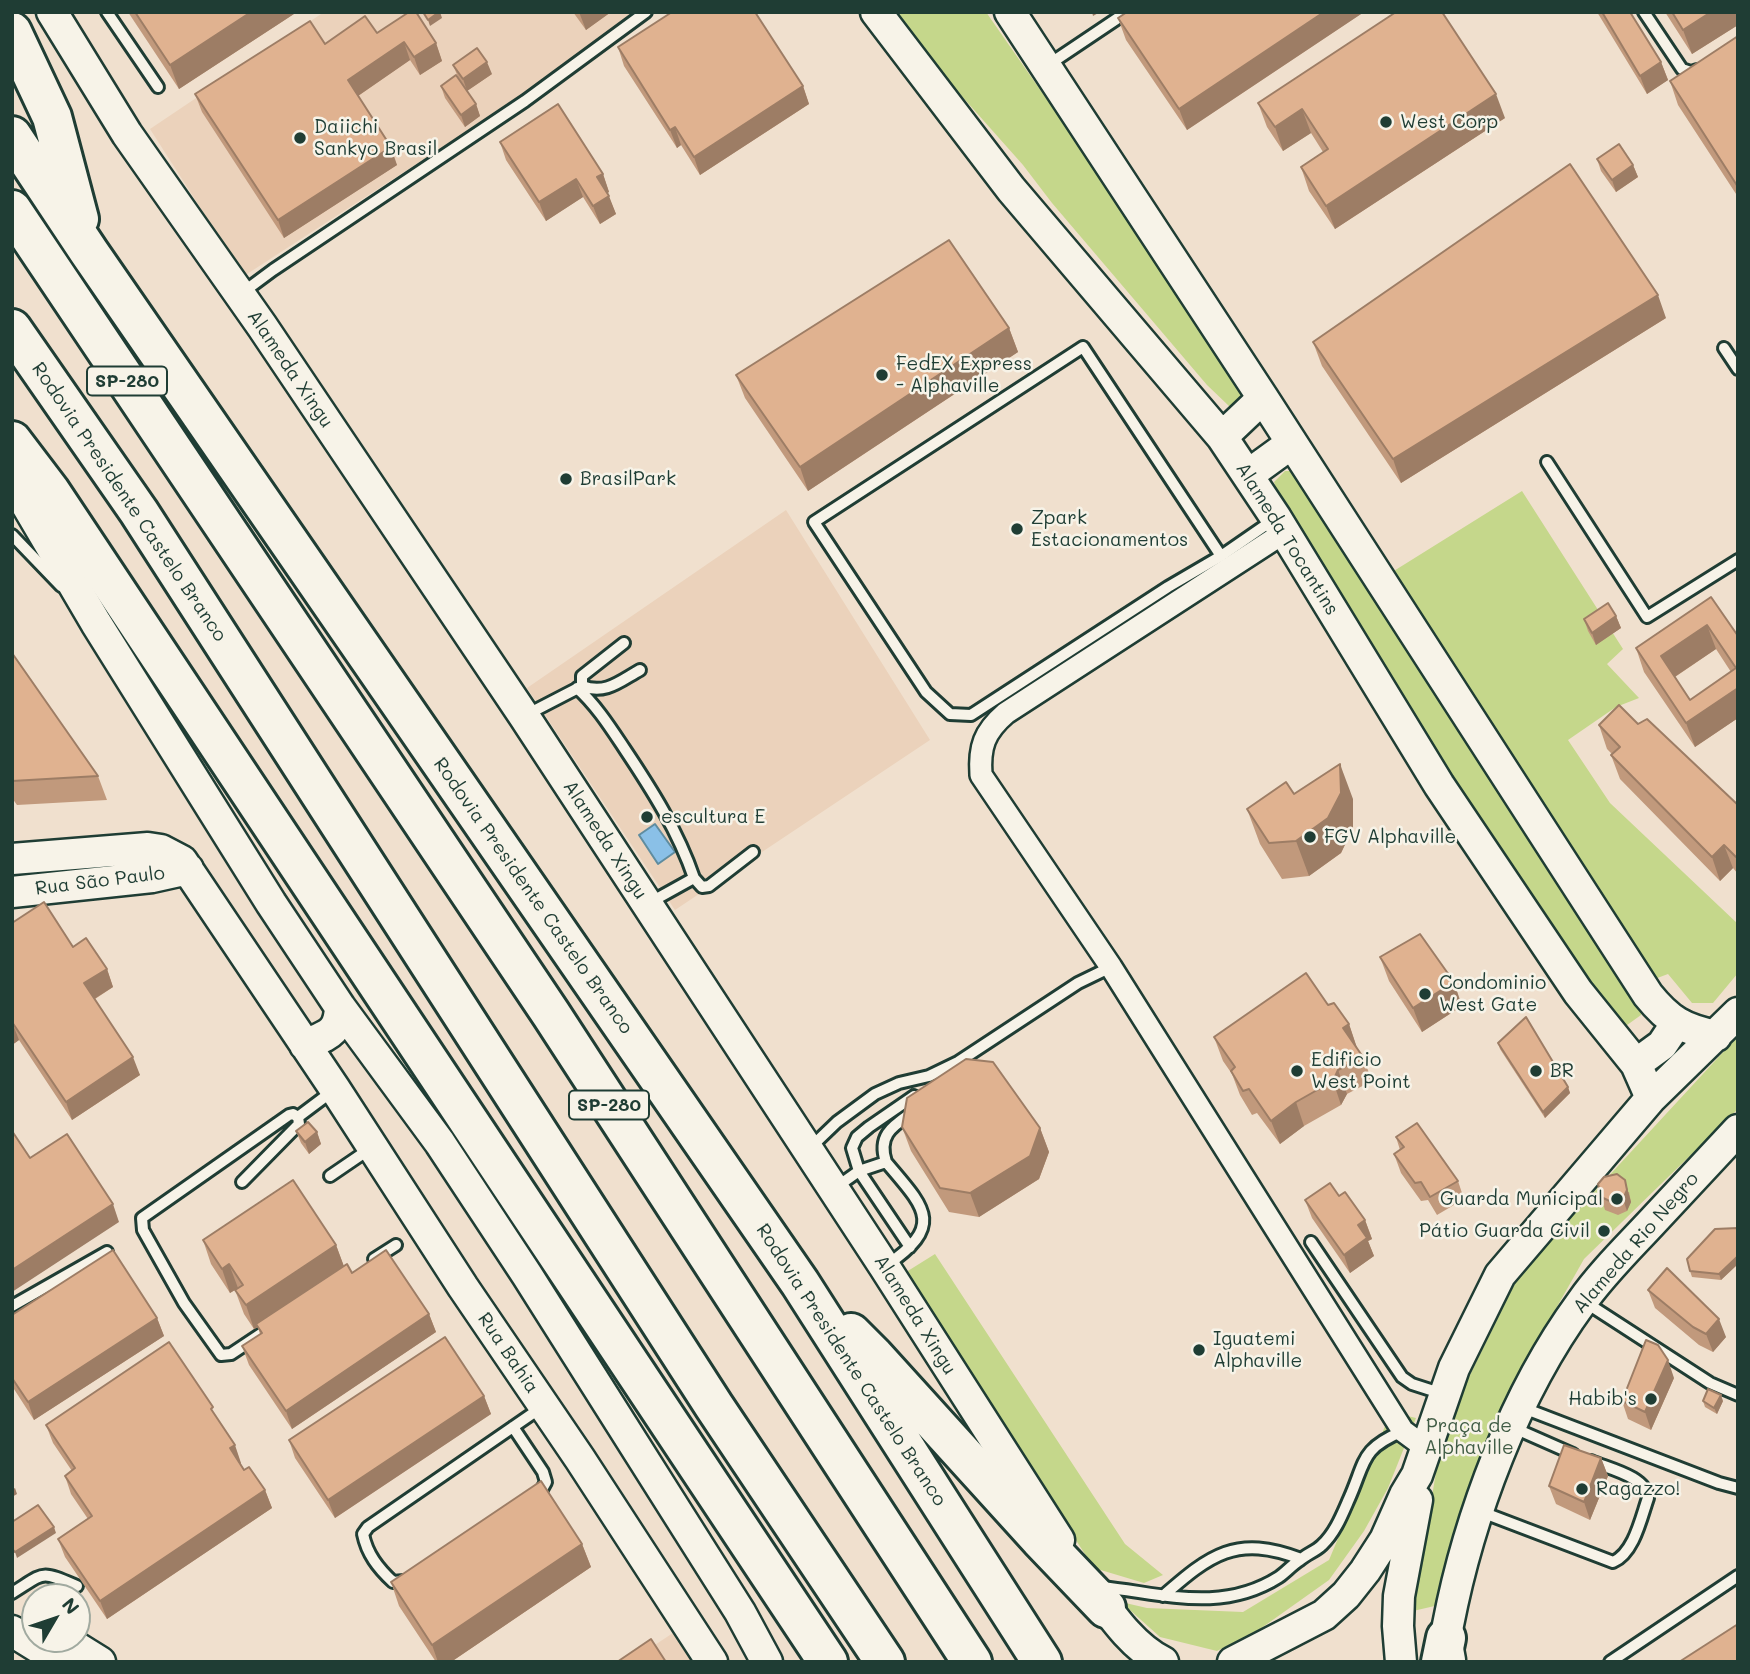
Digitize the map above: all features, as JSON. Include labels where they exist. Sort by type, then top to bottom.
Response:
[{"type":"highway","points":[[12,32],[52,117],[87,248]]},
{"type":"highway","name":"Rodovia Presidente Castelo Branco","points":[[12,136],[800,1283],[1042,1662]]},
{"type":"highway","name":"SP-280","points":[[12,210],[551,1014],[972,1662]]},
{"type":"highway","name":"Rodovia Presidente Castelo Branco","points":[[12,329],[147,524],[714,1406],[885,1662]]},
{"type":"highway","points":[[12,441],[50,491],[828,1662]]},
{"type":"highway","points":[[800,1283],[874,1356],[1040,1539],[1098,1597]]},
{"type":"main road","name":"Alameda Xingu","points":[[52,12],[127,134],[240,295],[524,716],[1098,1597],[1132,1639],[1163,1662]]},
{"type":"main road","name":"Alameda Tocantins","points":[[876,12],[1011,190],[1222,437],[1281,525],[1439,785],[1578,992],[1636,1064],[1651,1098]]},
{"type":"main road","points":[[1010,12],[1648,995],[1676,1024],[1695,1032],[1716,1035]]},
{"type":"main road","points":[[1222,437],[1263,398]]},
{"type":"main road","points":[[1248,475],[1292,443]]},
{"type":"main road","points":[[12,480],[96,623],[264,891],[340,1007],[439,1143],[520,1264],[733,1601],[767,1662]]},
{"type":"main road","name":"Rua São Paulo","points":[[12,859],[119,851]]},
{"type":"main road","name":"Rua Bahia","points":[[119,851],[150,862],[171,854],[188,869],[712,1662]]},
{"type":"main road","name":"Rua São Paulo","points":[[12,892],[150,862]]},
{"type":"main road","points":[[304,1045],[331,1033],[340,1022],[340,1007]]},
{"type":"main road","points":[[1233,1662],[1324,1615],[1346,1595],[1385,1540],[1405,1495],[1416,1451],[1476,1318],[1500,1275],[1651,1098],[1738,1013]]},
{"type":"main road","points":[[1636,1064],[1662,1045],[1676,1024]]},
{"type":"main road","name":"Alameda Rio Negro","points":[[1445,1654],[1458,1576],[1479,1511],[1516,1417],[1554,1342],[1583,1300],[1614,1263],[1738,1130]]},
{"type":"main road","points":[[1401,1662],[1399,1596],[1416,1505],[1416,1451]]},
{"type":"main road","points":[[12,1632],[62,1662]]},
{"type":"street","points":[[1281,525],[1006,713],[993,724],[985,737],[979,756],[981,775],[1111,967],[1416,1451]]},
{"type":"lane","points":[[107,12],[158,87]]},
{"type":"lane","points":[[240,295],[572,68],[646,12]]},
{"type":"lane","points":[[1045,66],[1127,12]]},
{"type":"lane","points":[[1644,12],[1682,69],[1691,72],[1708,63]]},
{"type":"lane","points":[[1220,556],[1083,346],[814,522],[926,692],[950,714],[971,715],[1168,587],[1220,556],[1281,525]]},
{"type":"lane","points":[[1724,348],[1738,369]]},
{"type":"lane","points":[[1547,462],[1647,617],[1738,560]]},
{"type":"lane","points":[[12,536],[96,623]]},
{"type":"lane","points":[[624,643],[582,676],[580,687],[655,794],[685,851],[694,878],[702,887],[709,886],[753,852]]},
{"type":"lane","points":[[524,716],[580,687],[594,690],[608,688],[640,670]]},
{"type":"lane","points":[[647,904],[694,878]]},
{"type":"lane","points":[[808,1150],[837,1122],[875,1094],[899,1083],[929,1076],[958,1062],[1077,983],[1111,967]]},
{"type":"lane","points":[[299,1117],[335,1089]]},
{"type":"lane","points":[[910,1247],[859,1171],[852,1148],[857,1137],[914,1096]]},
{"type":"lane","points":[[884,1266],[917,1241],[924,1228],[923,1212],[904,1182],[887,1162],[882,1150],[891,1127],[920,1107]]},
{"type":"lane","points":[[275,1325],[231,1354],[222,1355],[184,1303],[143,1230],[142,1218],[289,1115],[299,1117]]},
{"type":"lane","points":[[242,1182],[299,1124],[299,1117]]},
{"type":"lane","points":[[330,1176],[372,1147]]},
{"type":"lane","points":[[834,1189],[859,1171],[887,1162]]},
{"type":"lane","points":[[1311,1242],[1402,1377],[1412,1384],[1444,1394]]},
{"type":"lane","points":[[363,1266],[396,1244]]},
{"type":"lane","points":[[12,1306],[107,1252]]},
{"type":"lane","points":[[1583,1300],[1710,1383],[1738,1395]]},
{"type":"lane","points":[[417,1575],[408,1580],[393,1582],[381,1571],[366,1548],[363,1534],[376,1521],[544,1406]]},
{"type":"lane","points":[[1516,1417],[1738,1488]]},
{"type":"lane","points":[[1479,1511],[1613,1562],[1621,1559],[1628,1550],[1648,1498],[1648,1490],[1641,1482],[1516,1417]]},
{"type":"lane","points":[[513,1427],[543,1472],[546,1482],[541,1491],[522,1506]]},
{"type":"lane","points":[[1098,1597],[1163,1596],[1206,1600],[1247,1591],[1278,1577],[1322,1546],[1335,1530],[1367,1454],[1381,1440],[1416,1451]]},
{"type":"lane","points":[[1163,1596],[1209,1559],[1234,1548],[1274,1550],[1301,1559]]},
{"type":"lane","points":[[28,1583],[40,1575],[49,1574],[70,1583]]},
{"type":"lane","points":[[1610,1662],[1738,1576]]},
{"type":"shaded area","points":[[324,12],[650,12],[244,276],[150,129]]},
{"type":"shaded area","points":[[786,510],[930,740],[675,910],[527,688]]},
{"type":"shaded area","points":[[673,1633],[692,1662],[629,1662]]},
{"type":"green space","points":[[887,12],[986,12],[1254,397],[1230,407],[1207,385],[1052,203],[1023,165]]},
{"type":"green space","points":[[1285,471],[1294,471],[1644,1008],[1641,1015],[1616,1033],[1483,837],[1283,509],[1274,482]]},
{"type":"green space","points":[[1522,491],[1623,649],[1607,664],[1639,698],[1616,707],[1568,740],[1610,803],[1738,924],[1738,973],[1713,1003],[1692,1003],[1668,974],[1652,980],[1389,574]]},
{"type":"green space","name":"Praça de Alphaville","points":[[1738,1036],[1738,1109],[1584,1259],[1541,1335],[1482,1472],[1439,1605],[1413,1611],[1443,1430],[1521,1271]]},
{"type":"green space","points":[[935,1254],[1125,1544],[1163,1575],[1144,1583],[1094,1568],[903,1274]]},
{"type":"green space","points":[[1391,1412],[1416,1418],[1388,1488],[1364,1531],[1329,1580],[1260,1629],[1217,1651],[1160,1637],[1121,1602],[1147,1608],[1243,1612],[1329,1560]]},
{"type":"water","points":[[655,824],[675,852],[658,864],[639,835]]},
{"type":"building","points":[[135,12],[251,12],[170,65]]},
{"type":"building","name":"Daiichi Sankyo Brasil","points":[[409,12],[416,12],[436,43],[414,57],[404,42],[348,80],[391,147],[278,220],[195,94],[310,21],[325,44],[365,16],[377,33]]},
{"type":"building","points":[[423,12],[439,12],[428,20]]},
{"type":"building","points":[[672,12],[755,12],[803,86],[694,157],[675,127],[670,130],[618,47]]},
{"type":"building","points":[[1127,12],[1324,12],[1179,109],[1118,18]]},
{"type":"building","name":"West Corp","points":[[1396,12],[1442,12],[1496,94],[1326,206],[1301,167],[1328,149],[1302,109],[1275,127],[1258,103]]},
{"type":"building","points":[[1602,12],[1630,12],[1661,62],[1640,76]]},
{"type":"building","points":[[1672,12],[1711,12],[1683,30]]},
{"type":"building","points":[[1738,36],[1738,187],[1670,81]]},
{"type":"building","points":[[477,48],[487,62],[463,79],[453,65]]},
{"type":"building","points":[[456,75],[476,104],[461,115],[441,86]]},
{"type":"building","points":[[558,104],[603,174],[597,177],[609,196],[593,206],[576,179],[539,202],[500,142]]},
{"type":"building","points":[[1619,144],[1633,165],[1612,180],[1597,159]]},
{"type":"building","points":[[1570,164],[1658,295],[1393,459],[1313,342]]},
{"type":"building","name":"FedEX Express - Alphaville","points":[[949,240],[1009,328],[800,467],[736,375]]},
{"type":"building","points":[[1711,597],[1738,636],[1738,688],[1686,723],[1636,648]],"holes":[[[1707,625],[1736,668],[1690,700],[1661,656]]]},
{"type":"building","points":[[1608,603],[1616,616],[1592,633],[1584,619]]},
{"type":"building","points":[[12,653],[98,776],[12,781]]},
{"type":"building","points":[[1619,705],[1638,724],[1647,719],[1738,805],[1736,857],[1724,845],[1712,857],[1611,755],[1620,747],[1599,725]]},
{"type":"building","points":[[1340,764],[1341,793],[1328,818],[1296,841],[1269,843],[1247,809],[1286,782],[1294,794]]},
{"type":"building","points":[[44,902],[73,947],[86,938],[107,969],[84,983],[133,1057],[66,1102],[12,1022],[12,923]]},
{"type":"building","points":[[1420,934],[1454,982],[1413,1008],[1380,957]]},
{"type":"building","name":"Edificio West Point","points":[[1306,973],[1328,1005],[1334,1003],[1349,1024],[1343,1028],[1363,1057],[1338,1070],[1333,1081],[1296,1102],[1271,1121],[1249,1089],[1243,1091],[1231,1071],[1235,1067],[1214,1037]]},
{"type":"building","name":"BR","points":[[1526,1017],[1568,1087],[1543,1112],[1498,1043]]},
{"type":"building","points":[[966,1059],[993,1062],[1040,1128],[1030,1156],[970,1193],[940,1188],[902,1127],[907,1098]]},
{"type":"building","points":[[308,1122],[317,1132],[305,1142],[296,1131]]},
{"type":"building","points":[[1417,1123],[1458,1181],[1430,1197],[1421,1182],[1415,1183],[1394,1154],[1404,1147],[1396,1137]]},
{"type":"building","points":[[12,1131],[30,1158],[67,1134],[113,1204],[12,1270]]},
{"type":"building","points":[[1617,1174],[1625,1180],[1627,1190],[1623,1199],[1614,1203],[1601,1197],[1598,1184],[1604,1177]]},
{"type":"building","points":[[293,1180],[336,1245],[246,1305],[235,1290],[243,1285],[229,1264],[222,1269],[203,1240]]},
{"type":"building","points":[[1330,1183],[1339,1196],[1345,1192],[1365,1220],[1358,1225],[1367,1238],[1344,1255],[1305,1200]]},
{"type":"building","points":[[1738,1228],[1738,1256],[1719,1274],[1690,1271],[1687,1259],[1715,1229]]},
{"type":"building","points":[[113,1250],[157,1318],[28,1402],[12,1378],[12,1315]]},
{"type":"building","points":[[386,1250],[429,1314],[286,1411],[242,1346],[262,1333],[256,1324],[347,1264],[352,1273]]},
{"type":"building","points":[[1667,1268],[1719,1319],[1706,1334],[1693,1327],[1648,1290]]},
{"type":"building","points":[[445,1337],[484,1396],[328,1500],[289,1440]]},
{"type":"building","points":[[1646,1340],[1658,1345],[1668,1360],[1645,1412],[1622,1401]]},
{"type":"building","points":[[169,1342],[213,1407],[211,1409],[235,1445],[230,1448],[244,1470],[249,1467],[265,1490],[100,1601],[91,1588],[91,1583],[88,1583],[58,1539],[92,1516],[65,1476],[75,1468],[46,1425]]},
{"type":"building","points":[[1708,1389],[1721,1395],[1714,1408],[1703,1401]]},
{"type":"building","points":[[1564,1445],[1601,1458],[1584,1502],[1549,1486]]},
{"type":"building","points":[[541,1481],[582,1544],[432,1645],[391,1582]]},
{"type":"building","points":[[38,1505],[54,1527],[15,1552],[12,1549],[12,1522]]},
{"type":"building","points":[[1738,1624],[1738,1662],[1679,1662]]},
{"type":"building","points":[[651,1639],[666,1662],[617,1662]]},
{"type":"place","name":"West Corp","points":[[1386,122]]},
{"type":"place","name":"Daiichi Sankyo Brasil","points":[[300,138]]},
{"type":"place","name":"FedEX Express - Alphaville","points":[[882,375]]},
{"type":"place","name":"BrasilPark","points":[[566,479]]},
{"type":"place","name":"Zpark Estacionamentos","points":[[1017,529]]},
{"type":"place","name":"escultura E","points":[[647,817]]},
{"type":"place","name":"FGV Alphaville","points":[[1310,837]]},
{"type":"place","name":"Condominio West Gate","points":[[1425,994]]},
{"type":"place","name":"Edificio West Point","points":[[1297,1071]]},
{"type":"place","name":"BR","points":[[1536,1071]]},
{"type":"place","name":"Guarda Municipal","points":[[1617,1199]]},
{"type":"place","name":"Pátio Guarda Civil","points":[[1604,1231]]},
{"type":"place","name":"Iguatemi Alphaville","points":[[1199,1350]]},
{"type":"place","name":"Habib's","points":[[1651,1399]]},
{"type":"place","name":"Ragazzo!","points":[[1582,1489]]}]
